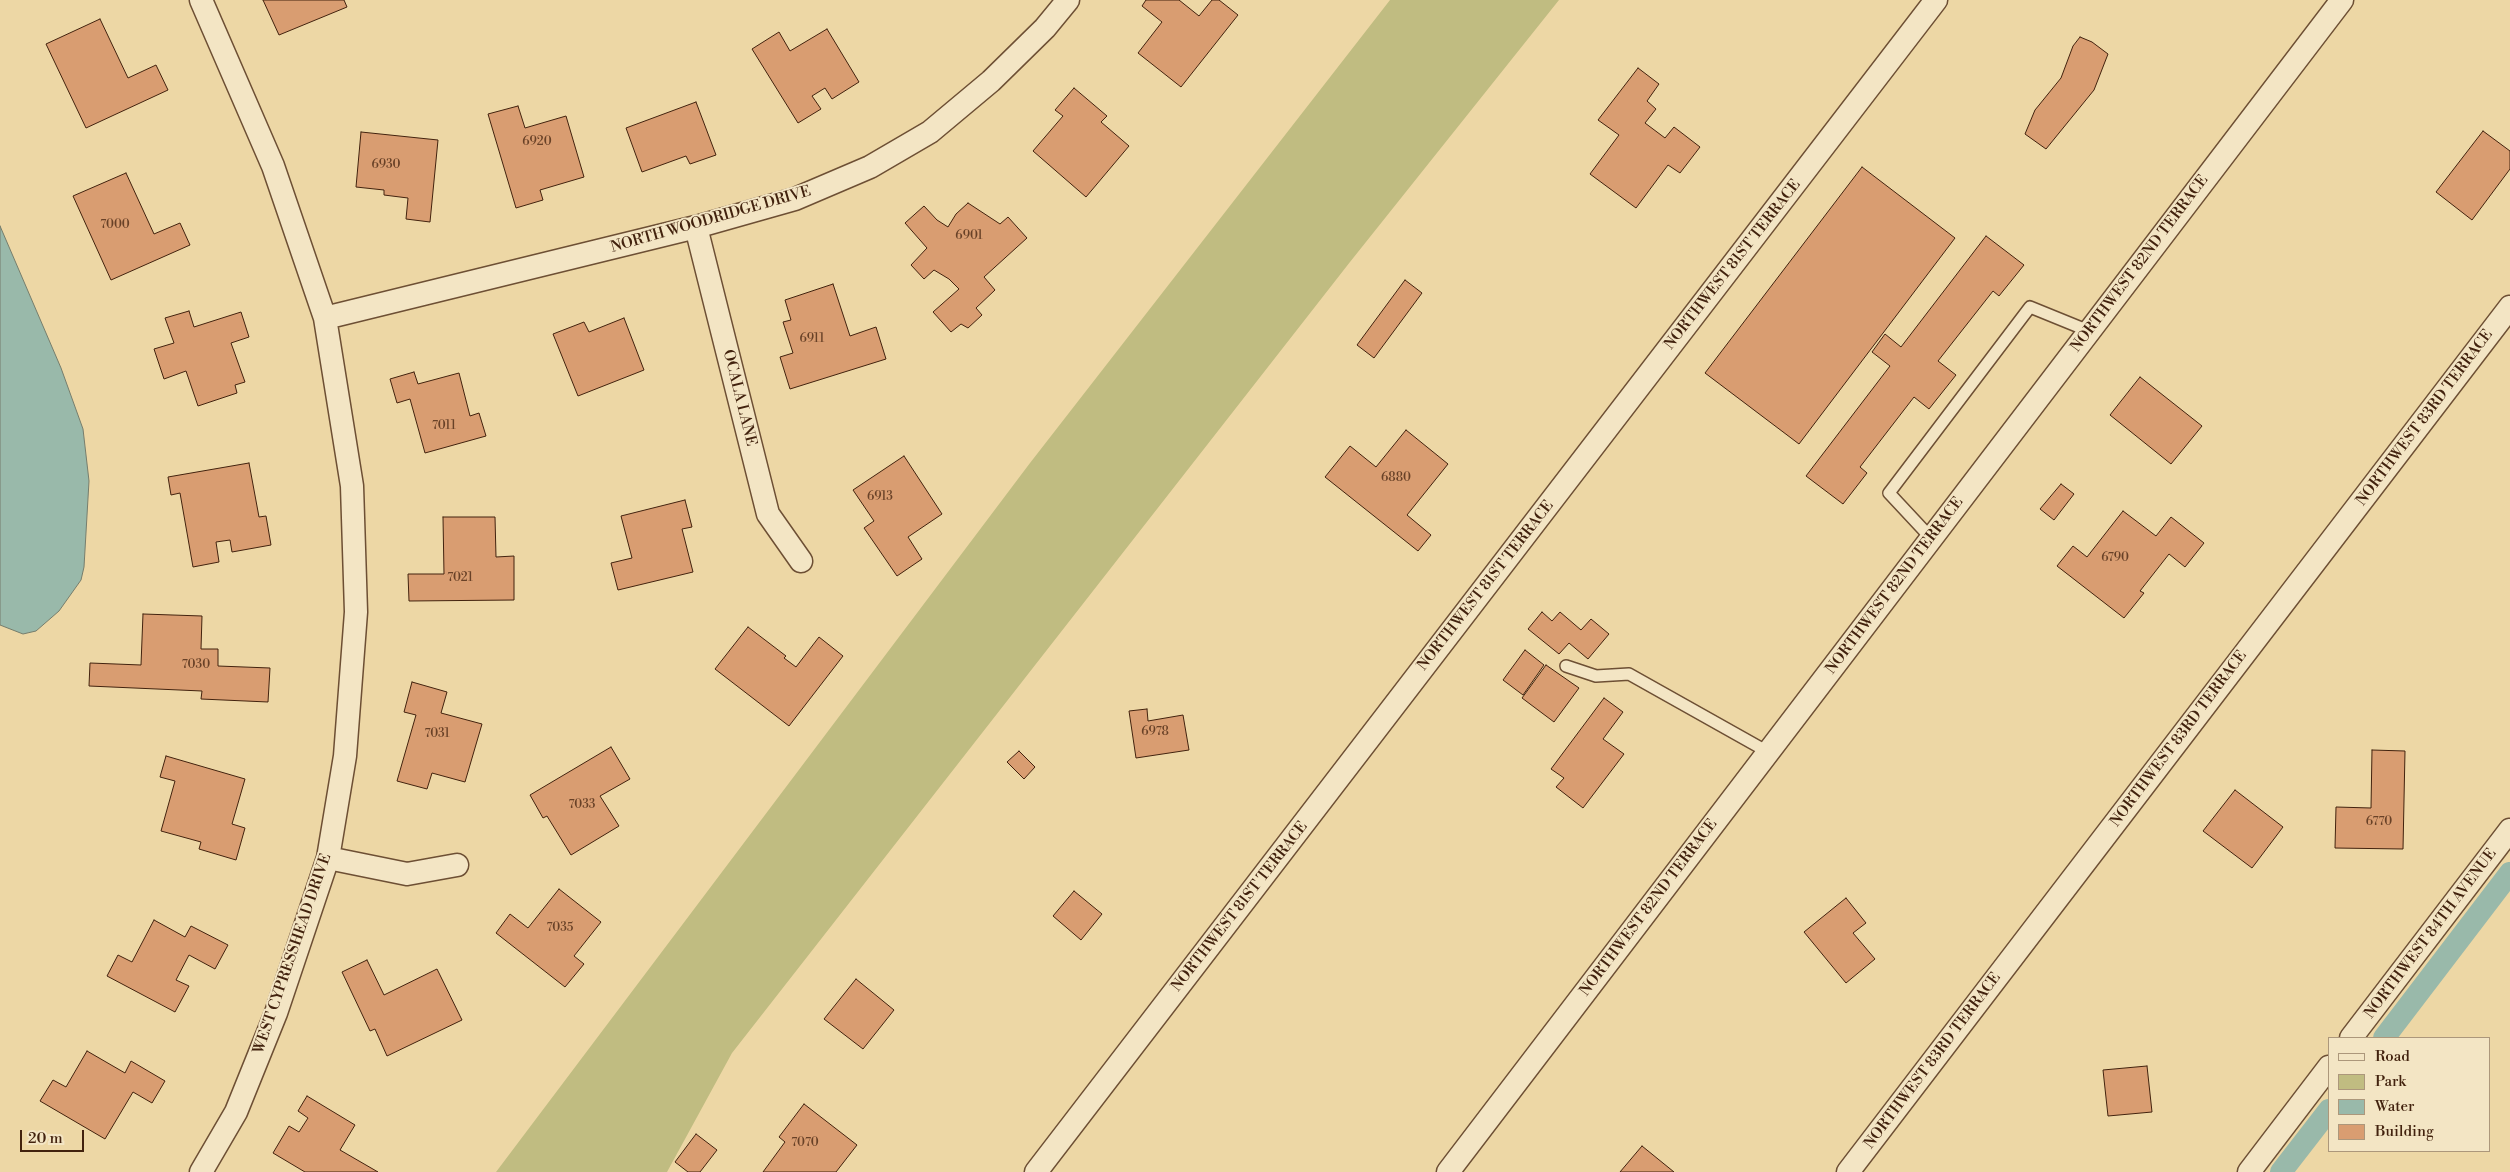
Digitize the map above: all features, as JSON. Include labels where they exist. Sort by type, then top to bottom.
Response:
[{"type":"street","name":"WEST CYPRESSHEAD DRIVE","points":[[201,1172],[236,1112],[276,1013],[328,858],[345,756],[356,612],[352,486],[325,318],[273,166],[202,0]]},
{"type":"street","name":"NORTH WOODRIDGE DRIVE","points":[[325,318],[696,227],[795,199],[870,167],[930,132],[991,81],[1045,28],[1068,0]]},
{"type":"street","name":"NORTHWEST 81ST TERRACE","points":[[1036,1172],[1936,0]]},
{"type":"street","name":"NORTHWEST 82ND TERRACE","points":[[1448,1172],[2342,0]]},
{"type":"street","name":"OCALA LANE","points":[[696,227],[768,514],[800,561]]},
{"type":"street","name":"NORTHWEST 83RD TERRACE","points":[[1848,1172],[2510,306]]},
{"type":"street","name":"NORTHWEST 84TH AVENUE","points":[[2352,1037],[2510,830]]},
{"type":"street","points":[[328,858],[407,874],[457,865]]},
{"type":"street","points":[[2249,1172],[2328,1068]]},
{"type":"lane","points":[[1931,538],[1889,493],[2030,307],[2089,332]]},
{"type":"lane","points":[[1566,666],[1596,676],[1629,674],[1768,752]]},
{"type":"green space","points":[[1390,0],[1559,0],[1350,262],[732,1053],[667,1172],[496,1172],[1030,463]]},
{"type":"water","points":[[0,226],[61,368],[83,429],[89,481],[84,567],[81,580],[59,611],[36,631],[23,634],[0,625]]},
{"type":"building","points":[[263,0],[344,0],[347,7],[279,35]]},
{"type":"building","points":[[1146,0],[1179,0],[1199,16],[1212,0],[1219,0],[1238,15],[1181,87],[1138,53],[1162,22],[1142,6]]},
{"type":"building","points":[[100,19],[128,78],[156,65],[168,90],[86,128],[46,44]]},
{"type":"building","points":[[827,29],[859,82],[832,99],[825,88],[812,96],[821,109],[798,123],[752,49],[779,32],[790,51]]},
{"type":"building","points":[[2080,37],[2092,42],[2108,54],[2094,90],[2046,149],[2025,134],[2035,110],[2061,78],[2073,46]]},
{"type":"building","points":[[1638,68],[1659,84],[1647,101],[1656,109],[1645,123],[1665,138],[1674,127],[1700,147],[1680,173],[1668,165],[1636,208],[1590,174],[1619,135],[1598,120]]},
{"type":"building","points":[[1074,88],[1107,116],[1101,122],[1129,146],[1086,197],[1033,151],[1063,116],[1055,110]]},
{"type":"building","points":[[696,102],[716,155],[690,164],[686,156],[642,172],[626,128]]},
{"type":"building","points":[[518,106],[525,128],[566,116],[584,177],[540,190],[543,200],[516,208],[488,114]]},
{"type":"building","points":[[2483,131],[2510,151],[2510,169],[2472,220],[2436,192]]},
{"type":"building","points":[[361,132],[438,140],[430,222],[406,219],[408,198],[384,195],[384,190],[356,187]]},
{"type":"building","points":[[1862,167],[1955,238],[1799,444],[1705,373]]},
{"type":"building","points":[[126,173],[154,234],[180,223],[190,245],[111,280],[73,196]]},
{"type":"building","points":[[968,203],[1000,224],[1008,217],[1027,238],[984,277],[995,290],[976,308],[982,315],[968,328],[961,324],[951,332],[933,312],[959,289],[949,279],[934,270],[924,279],[911,265],[927,248],[905,223],[924,206],[937,220],[948,227],[956,214]]},
{"type":"building","points":[[1986,236],[2024,265],[1999,296],[1993,291],[1938,361],[1956,375],[1929,409],[1914,397],[1860,467],[1867,473],[1843,504],[1806,476],[1890,366],[1872,352],[1885,334],[1901,347]]},
{"type":"building","points":[[1405,280],[1422,293],[1374,358],[1357,345]]},
{"type":"building","points":[[833,284],[850,336],[876,327],[886,359],[790,389],[780,357],[793,353],[783,322],[791,320],[785,300]]},
{"type":"building","points":[[189,311],[194,327],[241,312],[249,337],[231,343],[245,382],[235,385],[237,393],[198,406],[186,371],[164,379],[154,349],[174,343],[165,318]]},
{"type":"building","points":[[624,318],[644,370],[578,396],[553,334],[584,322],[589,332]]},
{"type":"building","points":[[414,372],[418,384],[459,373],[470,416],[479,413],[486,436],[425,453],[410,399],[397,403],[390,379]]},
{"type":"building","points":[[2140,377],[2202,426],[2171,464],[2110,415]]},
{"type":"building","points":[[1406,430],[1448,464],[1407,515],[1431,535],[1418,551],[1325,477],[1350,446],[1376,467]]},
{"type":"building","points":[[904,456],[942,514],[908,537],[922,559],[897,576],[864,528],[874,521],[853,490]]},
{"type":"building","points":[[249,463],[259,517],[266,516],[271,545],[232,552],[230,540],[216,542],[219,562],[193,567],[180,493],[171,495],[168,477]]},
{"type":"building","points":[[2061,484],[2074,494],[2054,520],[2040,509]]},
{"type":"building","points":[[685,500],[692,527],[682,529],[693,572],[618,590],[611,563],[632,558],[621,516]]},
{"type":"building","points":[[2123,511],[2156,536],[2171,517],[2204,543],[2185,567],[2169,554],[2140,591],[2144,593],[2124,618],[2057,566],[2073,546],[2087,557]]},
{"type":"building","points":[[443,517],[495,517],[496,557],[514,556],[514,600],[409,601],[408,574],[444,574]]},
{"type":"building","points":[[1542,612],[1552,621],[1560,612],[1581,630],[1591,619],[1609,634],[1588,659],[1569,643],[1559,654],[1528,629]]},
{"type":"building","points":[[143,614],[202,616],[201,649],[218,649],[218,666],[270,668],[268,702],[201,699],[202,691],[89,686],[90,663],[141,665]]},
{"type":"building","points":[[748,627],[786,656],[784,658],[796,667],[819,637],[843,656],[789,726],[715,669]]},
{"type":"building","points":[[1525,650],[1544,665],[1523,695],[1503,680]]},
{"type":"building","points":[[1546,665],[1579,688],[1554,722],[1522,698]]},
{"type":"building","points":[[412,682],[447,692],[441,713],[482,724],[465,782],[432,773],[427,789],[397,781],[416,715],[404,712]]},
{"type":"building","points":[[1604,698],[1623,712],[1603,739],[1624,754],[1583,808],[1556,787],[1564,778],[1551,769]]},
{"type":"building","points":[[1147,709],[1148,721],[1183,715],[1189,750],[1136,758],[1129,711]]},
{"type":"building","points":[[611,747],[630,779],[600,796],[619,826],[571,855],[547,816],[543,818],[530,795]]},
{"type":"building","points":[[2372,750],[2405,751],[2403,849],[2335,848],[2336,807],[2371,808]]},
{"type":"building","points":[[1019,751],[1035,767],[1024,779],[1007,762]]},
{"type":"building","points":[[166,756],[245,779],[232,824],[245,828],[236,860],[199,849],[201,842],[161,831],[175,781],[160,777]]},
{"type":"building","points":[[2235,790],[2283,827],[2252,868],[2203,831]]},
{"type":"building","points":[[559,889],[601,922],[574,956],[584,964],[565,987],[496,933],[510,914],[528,928]]},
{"type":"building","points":[[1074,891],[1102,914],[1081,940],[1053,916]]},
{"type":"building","points":[[1846,898],[1866,923],[1853,933],[1875,959],[1846,983],[1804,932]]},
{"type":"building","points":[[154,920],[185,937],[191,926],[228,945],[215,969],[189,955],[176,980],[189,986],[175,1012],[107,976],[118,955],[132,962]]},
{"type":"building","points":[[367,960],[384,995],[437,969],[462,1020],[387,1056],[375,1029],[370,1031],[342,972]]},
{"type":"building","points":[[856,979],[894,1010],[863,1049],[824,1019]]},
{"type":"building","points":[[87,1051],[125,1073],[131,1061],[165,1081],[152,1103],[133,1092],[105,1139],[40,1101],[53,1080],[66,1087]]},
{"type":"building","points":[[2147,1066],[2152,1112],[2108,1116],[2103,1070]]},
{"type":"building","points":[[307,1096],[355,1125],[340,1150],[378,1172],[305,1172],[273,1153],[289,1126],[299,1132],[308,1118],[298,1111]]},
{"type":"building","points":[[804,1104],[857,1145],[836,1172],[763,1172],[785,1142],[779,1137]]},
{"type":"building","points":[[696,1134],[717,1150],[700,1172],[688,1172],[675,1162]]},
{"type":"building","points":[[1642,1146],[1674,1172],[1620,1172]]},
{"type":"waterway","points":[[2385,1037],[2510,873]]},
{"type":"waterway","points":[[2281,1172],[2328,1111]]}]
